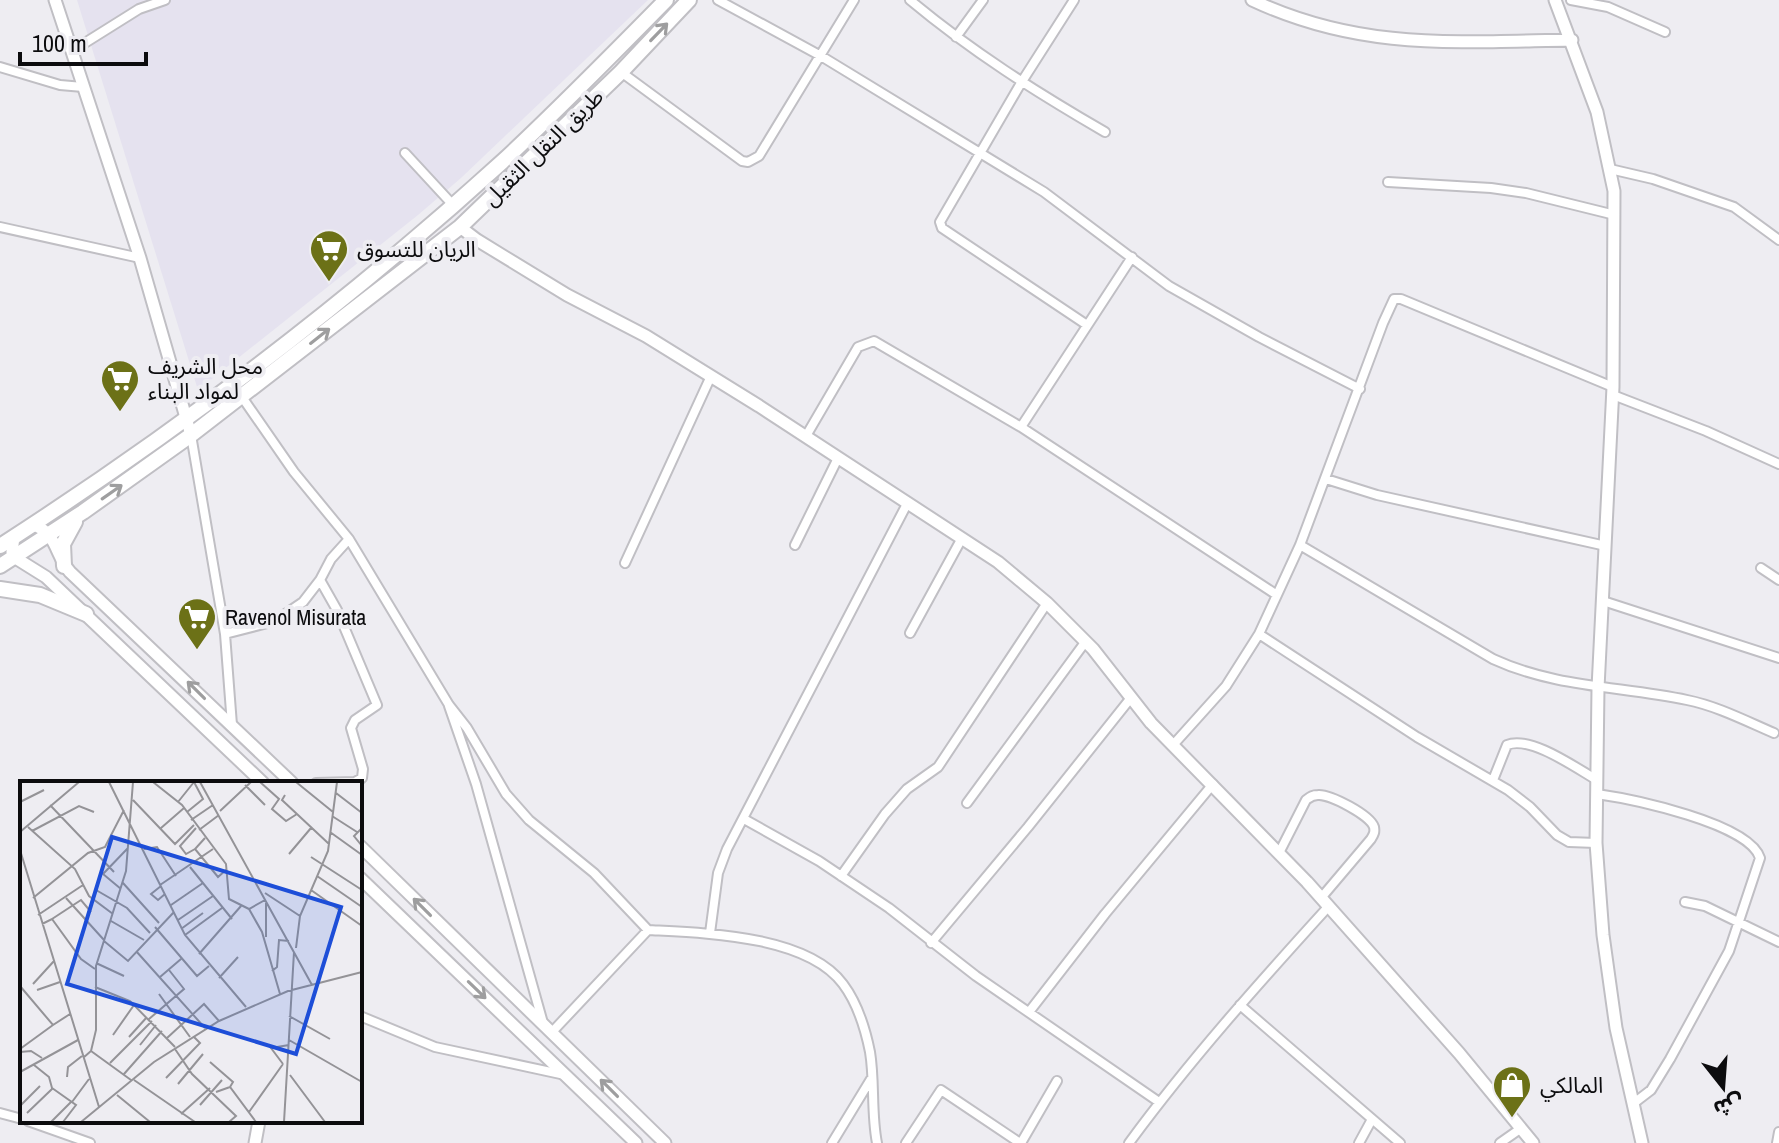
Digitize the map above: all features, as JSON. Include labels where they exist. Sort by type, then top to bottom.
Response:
[{"type":"highway","name":"طريق النقل الثقيل","points":[[0,566],[83,512],[453,205],[574,93],[666,0]]},
{"type":"highway","name":"طريق النقل الثقيل","points":[[0,546],[242,397],[460,227],[621,72],[689,0]]},
{"type":"highway","points":[[64,566],[64,539],[83,512]]},
{"type":"highway","points":[[0,589],[40,595],[86,614]]},
{"type":"street","points":[[55,0],[140,258],[189,427],[225,634],[232,725]]},
{"type":"street","points":[[72,51],[139,9],[165,0]]},
{"type":"street","points":[[718,0],[821,56],[1044,192],[1169,286],[1360,389]]},
{"type":"street","points":[[621,72],[742,161],[748,162],[759,156],[854,0]]},
{"type":"street","points":[[910,0],[1021,83],[1105,132]]},
{"type":"street","points":[[956,37],[983,0]]},
{"type":"street","points":[[1074,0],[1021,83],[943,215],[940,226],[1087,325]]},
{"type":"street","points":[[1254,0],[1323,28],[1373,38],[1422,41],[1572,40]]},
{"type":"street","points":[[1555,0],[1597,112],[1610,169],[1615,215],[1613,391],[1598,688],[1596,843],[1603,935],[1616,1028],[1642,1143]]},
{"type":"street","points":[[1571,0],[1608,7],[1665,32]]},
{"type":"street","points":[[0,67],[60,85],[83,87]]},
{"type":"street","points":[[405,153],[453,205]]},
{"type":"street","points":[[1610,169],[1653,179],[1734,207],[1779,240]]},
{"type":"street","points":[[1388,182],[1526,193],[1615,215]]},
{"type":"street","points":[[0,227],[140,258]]},
{"type":"street","points":[[460,227],[567,295],[646,336],[806,436],[998,562],[1047,603],[1086,641],[1130,699],[1324,902],[1459,1053],[1533,1143]]},
{"type":"street","points":[[1021,427],[1132,257]]},
{"type":"street","points":[[1173,745],[1226,686],[1259,634],[1300,545],[1391,303],[1397,299],[1779,464]]},
{"type":"street","points":[[806,436],[858,347],[874,341],[1021,427],[1277,595]]},
{"type":"street","points":[[625,563],[711,376]]},
{"type":"street","points":[[242,397],[294,472],[349,539],[506,794],[529,820],[594,873],[648,930],[710,933],[776,945],[811,957],[841,981],[857,1006],[871,1055],[872,1116],[877,1143]]},
{"type":"street","points":[[795,545],[838,458]]},
{"type":"street","points":[[1326,479],[1377,495],[1606,546]]},
{"type":"street","points":[[710,933],[718,873],[908,502]]},
{"type":"street","points":[[33,525],[50,534],[64,566],[290,781]]},
{"type":"street","points":[[14,537],[14,557],[46,577],[261,781]]},
{"type":"street","points":[[910,633],[962,538]]},
{"type":"street","points":[[225,634],[275,621],[303,602],[327,565],[349,539]]},
{"type":"street","points":[[1300,545],[1493,659],[1537,677],[1687,700],[1774,733]]},
{"type":"street","points":[[1761,568],[1779,580]]},
{"type":"street","points":[[320,580],[337,610],[377,702],[376,707],[355,720],[351,728],[363,769],[362,778],[357,781]]},
{"type":"street","points":[[1603,601],[1779,658]]},
{"type":"street","points":[[841,876],[907,789],[938,767],[1047,603]]},
{"type":"street","points":[[1259,634],[1417,737],[1493,780],[1530,807],[1557,835],[1569,842],[1596,843]]},
{"type":"street","points":[[967,803],[1086,641]]},
{"type":"street","points":[[931,943],[1130,699]]},
{"type":"street","points":[[449,705],[476,784],[547,1028]]},
{"type":"street","points":[[1493,780],[1507,745],[1514,742],[1538,747],[1597,780]]},
{"type":"street","points":[[231,754],[246,781]]},
{"type":"street","points":[[1029,1012],[1105,914],[1213,784]]},
{"type":"street","points":[[1129,1143],[1159,1102],[1324,902],[1371,839],[1375,831],[1373,823],[1344,803],[1320,794],[1306,800],[1279,853]]},
{"type":"street","points":[[1597,794],[1694,817],[1730,831],[1751,843],[1760,858],[1729,951],[1651,1090],[1634,1103]]},
{"type":"street","points":[[744,819],[889,908],[931,943],[1159,1102]]},
{"type":"street","points":[[362,848],[665,1143]]},
{"type":"street","points":[[362,880],[636,1143]]},
{"type":"street","points":[[1685,902],[1705,906],[1779,942]]},
{"type":"street","points":[[547,1028],[648,930]]},
{"type":"street","points":[[1240,1005],[1400,1143]]},
{"type":"street","points":[[362,1017],[435,1047],[565,1075]]},
{"type":"street","points":[[832,1143],[872,1079]]},
{"type":"street","points":[[906,1143],[941,1090],[1021,1143],[1057,1081]]},
{"type":"street","points":[[0,1113],[20,1118]]},
{"type":"street","points":[[1359,1143],[1371,1121]]},
{"type":"street","points":[[34,1123],[90,1143]]},
{"type":"street","points":[[255,1143],[259,1123]]},
{"type":"street","points":[[1500,1143],[1520,1129]]},
{"type":"street","points":[[1777,1143],[1779,1132]]},
{"type":"shaded area","points":[[77,0],[648,0],[461,178],[198,390]]},
{"type":"place","name":"الريان للتسوق","points":[[329,283]]},
{"type":"place","name":"محل الشريف لمواد البناء","points":[[120,413]]},
{"type":"place","name":"Ravenol Misurata","points":[[197,651]]},
{"type":"place","name":"المالكي","points":[[1512,1119]]}]
